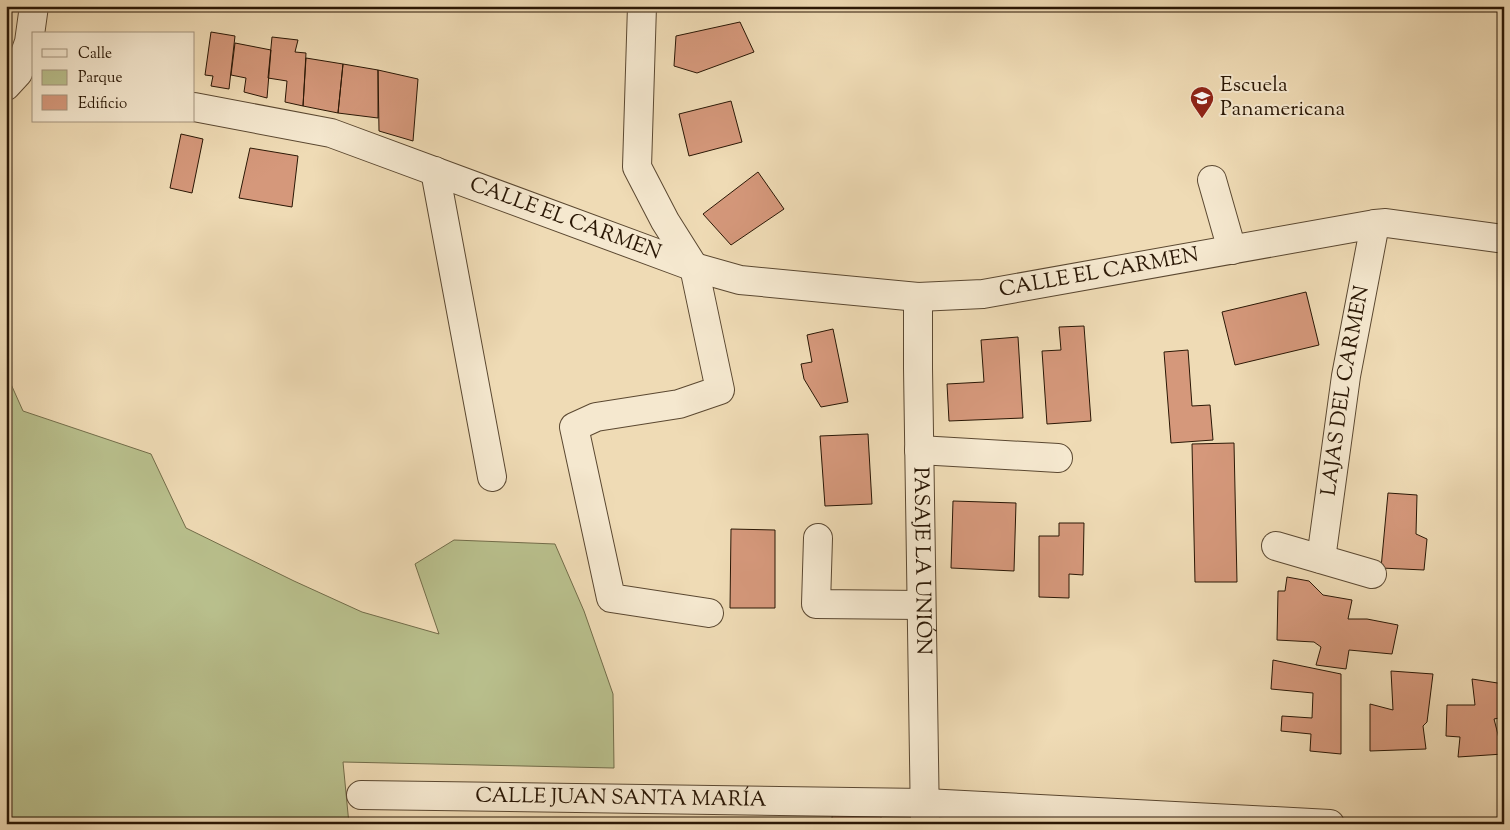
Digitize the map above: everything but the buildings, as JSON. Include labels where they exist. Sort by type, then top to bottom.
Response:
[{"type":"street","points":[[16,75],[29,42],[34,6]]},
{"type":"street","name":"CALLE EL CARMEN","points":[[642,6],[637,167],[665,221],[694,267]]},
{"type":"street","name":"CALLE EL CARMEN","points":[[195,107],[331,133],[694,267],[740,280],[918,297],[983,294],[1375,224],[1386,223],[1504,239]]},
{"type":"street","points":[[435,171],[492,477]]},
{"type":"street","points":[[1212,180],[1232,250]]},
{"type":"street","name":"LAJAS DEL CARMEN","points":[[1321,559],[1346,376],[1375,224]]},
{"type":"street","points":[[694,267],[720,390],[679,404],[596,417],[574,427],[611,598],[709,613]]},
{"type":"street","name":"PASAJE LA UNIÓN","points":[[918,297],[925,813]]},
{"type":"street","points":[[919,450],[1058,458]]},
{"type":"street","points":[[818,538],[816,604],[921,605]]},
{"type":"street","points":[[1276,546],[1372,574]]},
{"type":"street","name":"CALLE JUAN SANTA MARÍA","points":[[361,795],[1330,824]]},
{"type":"green space","points":[[6,373],[23,411],[151,454],[186,528],[362,612],[439,634],[415,564],[454,540],[555,544],[584,611],[613,694],[614,768],[343,762],[349,824],[6,824]]},
{"type":"place","name":"Escuela Panamericana","points":[[1202,119]]}]
